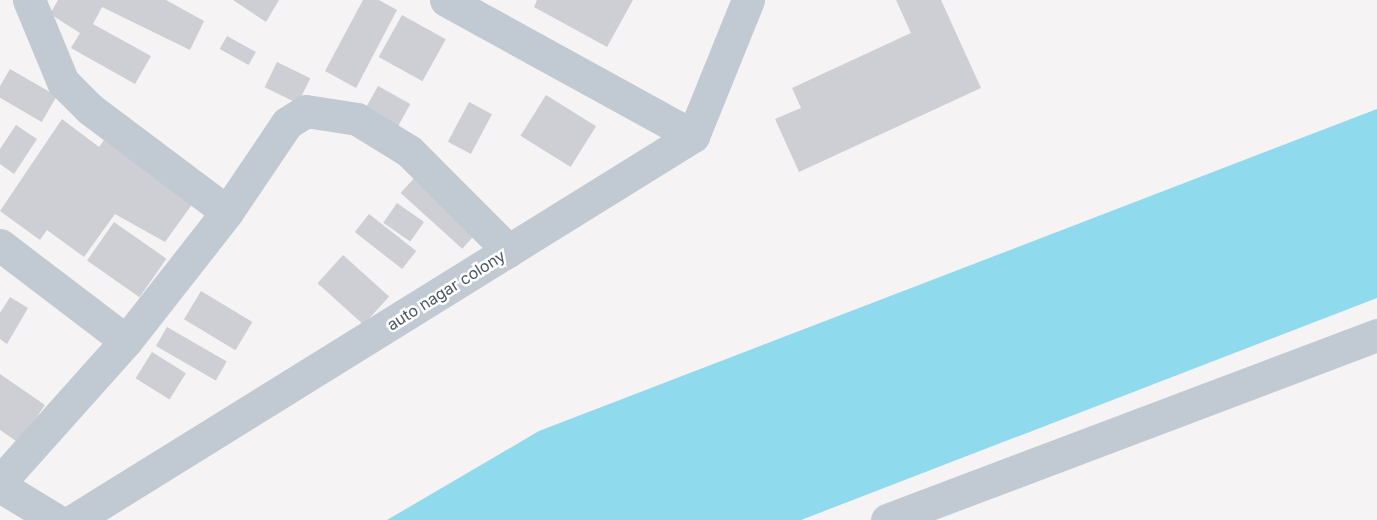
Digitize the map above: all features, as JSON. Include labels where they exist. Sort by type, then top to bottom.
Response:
[{"type":"street","points":[[29,0],[63,82],[90,109],[227,212]]},
{"type":"street","points":[[446,0],[494,11],[693,136],[748,0]]},
{"type":"street","points":[[56,520],[0,484],[126,341],[227,212],[287,123],[306,111],[324,112],[357,119],[409,151],[509,251]]},
{"type":"street","name":"auto nagar colony","points":[[74,520],[693,136]]},
{"type":"street","points":[[0,245],[126,341]]},
{"type":"street","points":[[887,520],[1377,334]]},
{"type":"water","points":[[1377,109],[1377,298],[801,520],[387,520],[539,431]]},
{"type":"building","points":[[58,0],[166,0],[204,21],[190,50],[102,7],[93,24],[151,56],[135,84],[71,48],[80,33],[50,14]]},
{"type":"building","points":[[233,0],[279,0],[266,22]]},
{"type":"building","points":[[363,0],[379,0],[397,10],[356,88],[325,71]]},
{"type":"building","points":[[537,0],[633,0],[607,47],[534,7]]},
{"type":"building","points":[[896,0],[941,0],[981,88],[799,172],[775,119],[801,108],[792,88],[911,33]]},
{"type":"building","points":[[402,15],[446,39],[422,81],[379,57]]},
{"type":"building","points":[[227,36],[256,52],[249,65],[220,49]]},
{"type":"building","points":[[277,62],[310,78],[298,103],[265,87]]},
{"type":"building","points":[[10,69],[57,96],[42,122],[0,98],[0,86]]},
{"type":"building","points":[[378,86],[410,104],[396,129],[364,111]]},
{"type":"building","points":[[546,95],[596,126],[571,167],[521,136]]},
{"type":"building","points":[[469,102],[492,114],[471,154],[448,142]]},
{"type":"building","points":[[62,119],[99,147],[104,140],[193,203],[165,242],[115,214],[84,257],[47,230],[40,240],[0,211]]},
{"type":"building","points":[[16,125],[37,139],[14,174],[0,164],[0,149]]},
{"type":"building","points":[[416,176],[478,232],[462,249],[401,193]]},
{"type":"building","points":[[397,203],[424,222],[410,242],[383,223]]},
{"type":"building","points":[[369,214],[416,251],[402,269],[355,232]]},
{"type":"building","points":[[114,222],[166,259],[139,297],[87,261]]},
{"type":"building","points":[[343,255],[389,296],[364,325],[318,283]]},
{"type":"building","points":[[201,291],[252,322],[235,350],[184,319]]},
{"type":"building","points":[[10,297],[28,308],[7,344],[0,339],[0,313]]},
{"type":"building","points":[[167,327],[227,362],[216,381],[156,346]]},
{"type":"building","points":[[152,352],[186,373],[169,399],[136,378]]},
{"type":"building","points":[[0,374],[45,405],[19,443],[0,430]]}]
